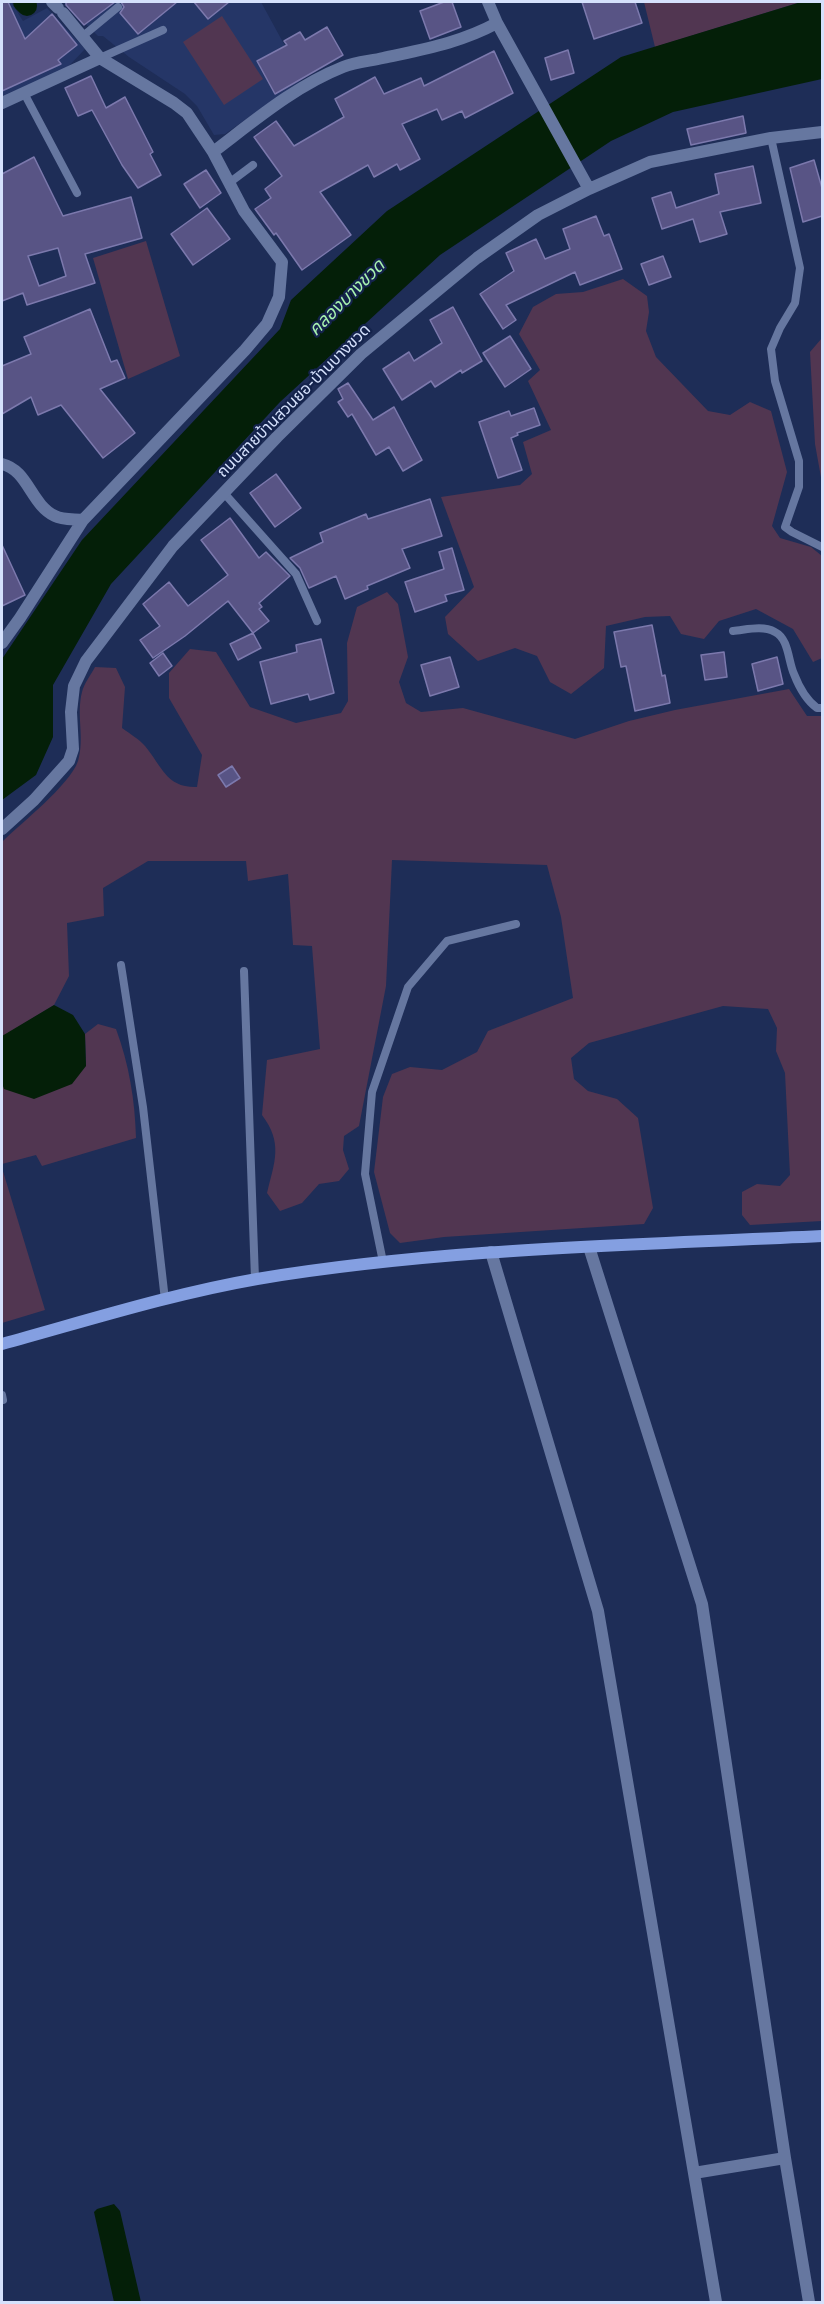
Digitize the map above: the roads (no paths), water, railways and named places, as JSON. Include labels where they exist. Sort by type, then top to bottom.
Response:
[{"type":"main road","points":[[2,1344],[165,1300],[255,1280],[383,1262],[491,1252],[822,1236]]},
{"type":"street","points":[[489,2],[497,23],[530,85],[586,184]]},
{"type":"street","points":[[2,643],[83,520],[245,350],[267,324],[279,297],[282,262],[244,211],[213,152],[187,113],[100,58],[58,8]]},
{"type":"street","points":[[213,152],[305,86],[344,66],[464,39],[497,23]]},
{"type":"street","points":[[2,103],[100,58]]},
{"type":"street","name":"ถนนสายบ้านสวนยอ-บ้านบางขวด","points":[[2,829],[34,800],[69,761],[73,749],[71,712],[74,686],[86,661],[172,546],[361,354],[477,258],[586,184],[650,162],[771,138],[822,132]]},
{"type":"street","points":[[2,464],[20,474],[41,507],[57,518],[83,520]]},
{"type":"street","points":[[589,1247],[702,1604],[785,2158],[809,2302]]},
{"type":"street","points":[[491,1252],[598,1611],[716,2302]]},
{"type":"street","points":[[694,2173],[785,2158]]},
{"type":"lane","points":[[83,36],[118,7]]},
{"type":"lane","points":[[100,58],[163,30]]},
{"type":"lane","points":[[24,93],[77,194]]},
{"type":"lane","points":[[771,138],[800,268],[795,303],[771,349],[775,381],[799,460],[799,487],[785,527],[822,547]]},
{"type":"lane","points":[[229,183],[253,165]]},
{"type":"lane","points":[[224,493],[296,574],[318,621]]},
{"type":"lane","points":[[733,631],[759,628],[776,632],[784,642],[794,674],[809,702],[817,708],[822,708]]},
{"type":"lane","points":[[383,1262],[365,1174],[372,1092],[408,987],[447,941],[516,924]]},
{"type":"lane","points":[[121,965],[143,1107],[165,1300]]},
{"type":"lane","points":[[244,971],[255,1280]]},
{"type":"water","name":"คลองบางขวด","points":[[801,2],[822,2],[822,79],[673,112],[611,141],[440,255],[280,402],[111,584],[53,685],[53,737],[36,775],[2,800],[2,659],[82,540],[280,329],[291,300],[387,211],[621,57]]},
{"type":"water","points":[[54,1005],[73,1015],[85,1034],[86,1066],[72,1084],[34,1099],[4,1089],[2,1036]]},
{"type":"water","points":[[114,2204],[120,2211],[141,2302],[114,2302],[94,2212]]},
{"type":"waterway","points":[[23,2],[27,6]]}]
